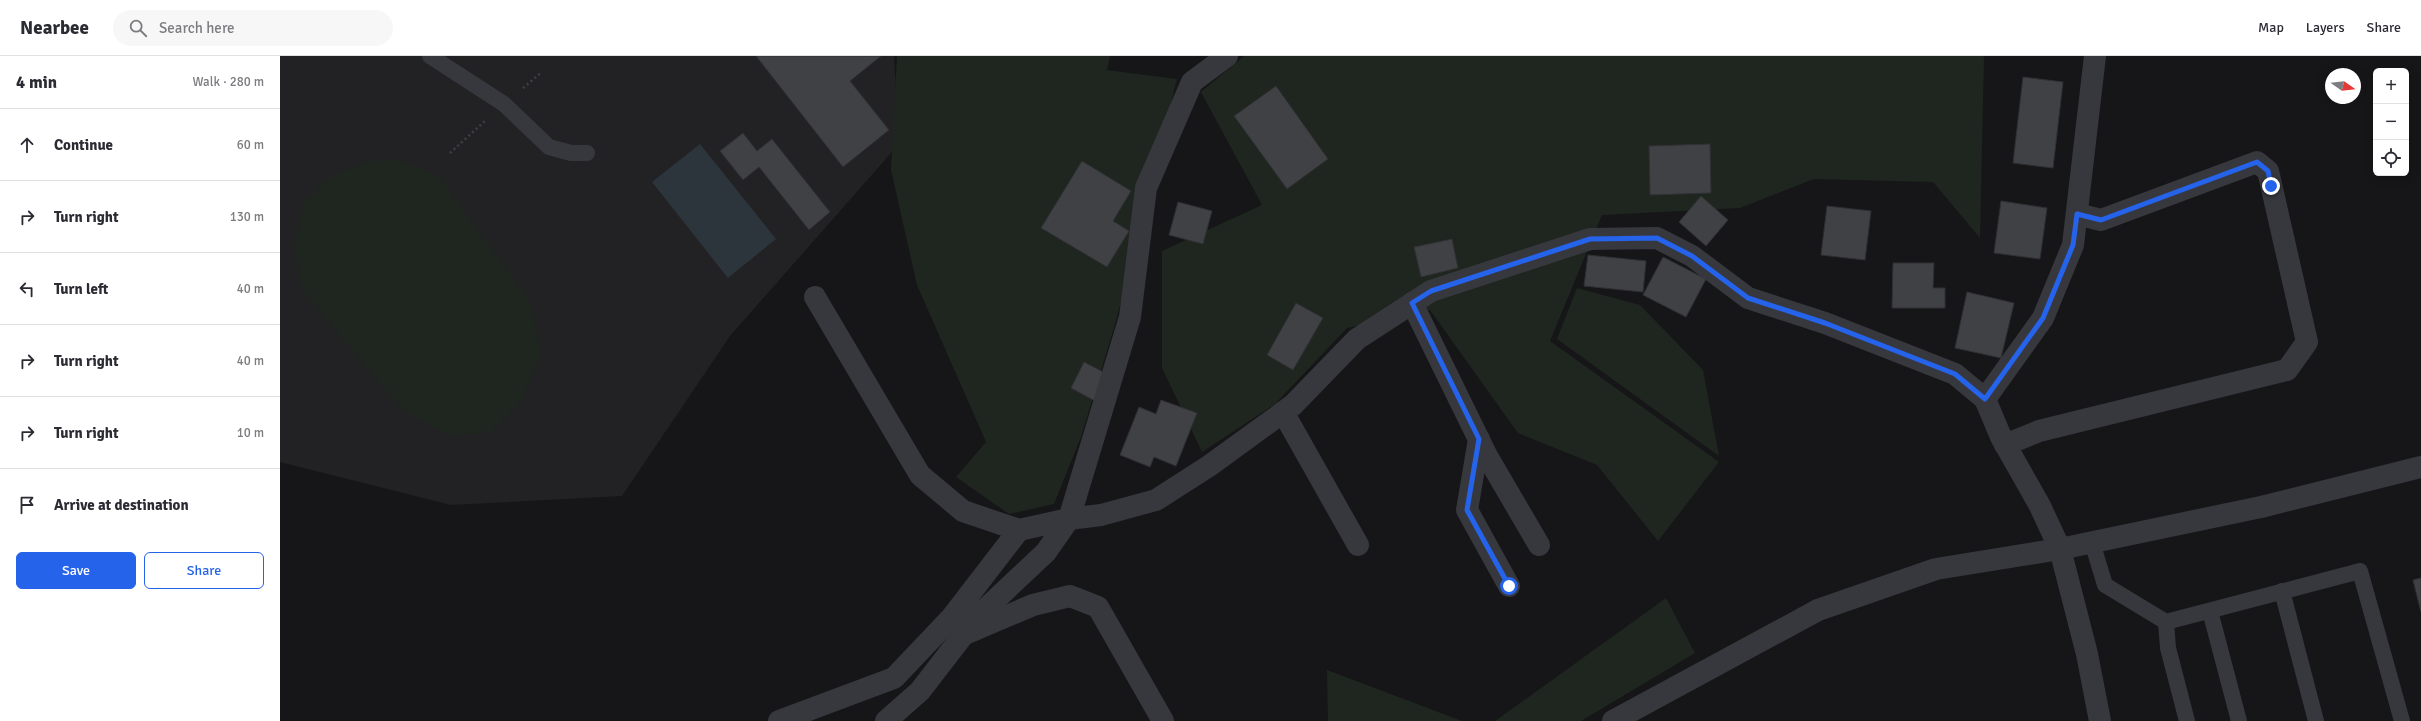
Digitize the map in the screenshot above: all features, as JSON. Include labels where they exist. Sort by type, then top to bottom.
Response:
[{"type":"street","points":[[886,721],[920,692],[977,617],[1046,552],[1069,519],[1130,317],[1146,188],[1192,82],[1227,56]]},
{"type":"street","points":[[1985,399],[2043,318],[2073,245],[2095,56]]},
{"type":"street","points":[[2005,445],[2039,431],[2287,370],[2307,342],[2268,171],[2257,162],[2101,220],[2077,214]]},
{"type":"street","points":[[815,297],[920,474],[963,511],[1019,530],[1069,519],[1101,515],[1156,500],[1209,466],[1293,405],[1357,339],[1431,291],[1590,239],[1657,238],[1692,256],[1748,298],[1825,323],[1955,374],[1985,399],[2005,445],[2040,506],[2060,549],[2087,654],[2100,721]]},
{"type":"street","points":[[1412,303],[1479,439],[1539,545]]},
{"type":"street","points":[[1283,412],[1358,545]]},
{"type":"street","points":[[1479,439],[1467,510],[1509,586]]},
{"type":"street","points":[[1613,721],[1818,610],[1936,569],[2060,549],[2261,507],[2421,467]]},
{"type":"street","points":[[779,721],[894,678],[952,617],[1019,530]]},
{"type":"street","points":[[963,635],[1033,605],[1070,596],[1098,607],[1163,721]]},
{"type":"lane","points":[[430,56],[504,104],[549,147],[570,154],[587,153]]},
{"type":"lane","points":[[2092,542],[2104,585],[2166,622],[2360,571],[2402,721]]},
{"type":"lane","points":[[2282,591],[2316,721]]},
{"type":"lane","points":[[2210,611],[2239,721]]},
{"type":"lane","points":[[2166,622],[2168,648],[2187,721]]},
{"type":"shaded area","points":[[280,56],[894,56],[899,144],[730,336],[622,496],[451,505],[280,462]]},
{"type":"shaded area","points":[[897,56],[1110,56],[1107,70],[1177,79],[1116,321],[1081,437],[1054,504],[1009,514],[956,477],[986,442],[917,285],[891,170]]},
{"type":"shaded area","points":[[1244,56],[1984,56],[1980,238],[1933,182],[1814,179],[1740,208],[1602,215],[1550,341],[1719,462],[1658,541],[1597,465],[1518,433],[1430,310],[1347,328],[1275,404],[1202,452],[1162,368],[1162,251],[1262,205],[1201,92]]},
{"type":"shaded area","points":[[700,144],[776,239],[728,278],[652,182]]},
{"type":"shaded area","points":[[398,160],[438,175],[531,303],[541,355],[522,400],[490,432],[450,436],[402,410],[302,290],[294,246],[304,202],[330,176],[370,161]]},
{"type":"shaded area","points":[[1577,288],[1640,305],[1703,370],[1719,456],[1557,339]]},
{"type":"shaded area","points":[[1666,598],[1695,653],[1581,721],[1495,721]]},
{"type":"shaded area","points":[[1327,670],[1462,721],[1328,721]]},
{"type":"building","points":[[756,56],[881,56],[850,81],[889,130],[843,167]]},
{"type":"building","points":[[2023,77],[2063,82],[2053,168],[2013,163]]},
{"type":"building","points":[[1276,86],[1328,159],[1287,189],[1234,116]]},
{"type":"building","points":[[743,133],[757,151],[772,139],[830,212],[809,230],[759,167],[743,180],[720,151]]},
{"type":"building","points":[[1710,144],[1711,193],[1650,195],[1649,146]]},
{"type":"building","points":[[1082,161],[1131,191],[1113,221],[1129,231],[1107,267],[1041,228]]},
{"type":"building","points":[[1701,196],[1728,220],[1706,246],[1679,222]]},
{"type":"building","points":[[2001,201],[2047,208],[2040,259],[1994,253]]},
{"type":"building","points":[[1178,202],[1212,211],[1203,244],[1169,235]]},
{"type":"building","points":[[1827,206],[1871,211],[1865,260],[1821,255]]},
{"type":"building","points":[[1452,239],[1458,268],[1421,277],[1414,247]]},
{"type":"building","points":[[1588,255],[1646,261],[1643,292],[1584,286]]},
{"type":"building","points":[[1663,257],[1706,279],[1686,317],[1643,295]]},
{"type":"building","points":[[1893,263],[1934,263],[1933,288],[1945,288],[1945,308],[1892,308]]},
{"type":"building","points":[[1967,292],[2014,303],[2001,358],[1955,348]]},
{"type":"building","points":[[1296,303],[1323,318],[1293,370],[1267,355]]},
{"type":"building","points":[[1084,362],[1109,375],[1095,401],[1071,388]]},
{"type":"building","points":[[1161,400],[1197,413],[1176,466],[1154,457],[1150,467],[1120,455],[1139,407],[1156,414]]},
{"type":"building","points":[[2421,578],[2421,612],[2413,580]]},
{"type":"route","points":[[1509,586],[1467,510],[1479,439],[1412,303],[1431,291],[1590,239],[1657,238],[1692,256],[1748,298],[1825,323],[1955,374],[1985,399],[2043,318],[2073,245],[2077,214],[2101,220],[2257,162],[2268,171],[2271,186]]}]
